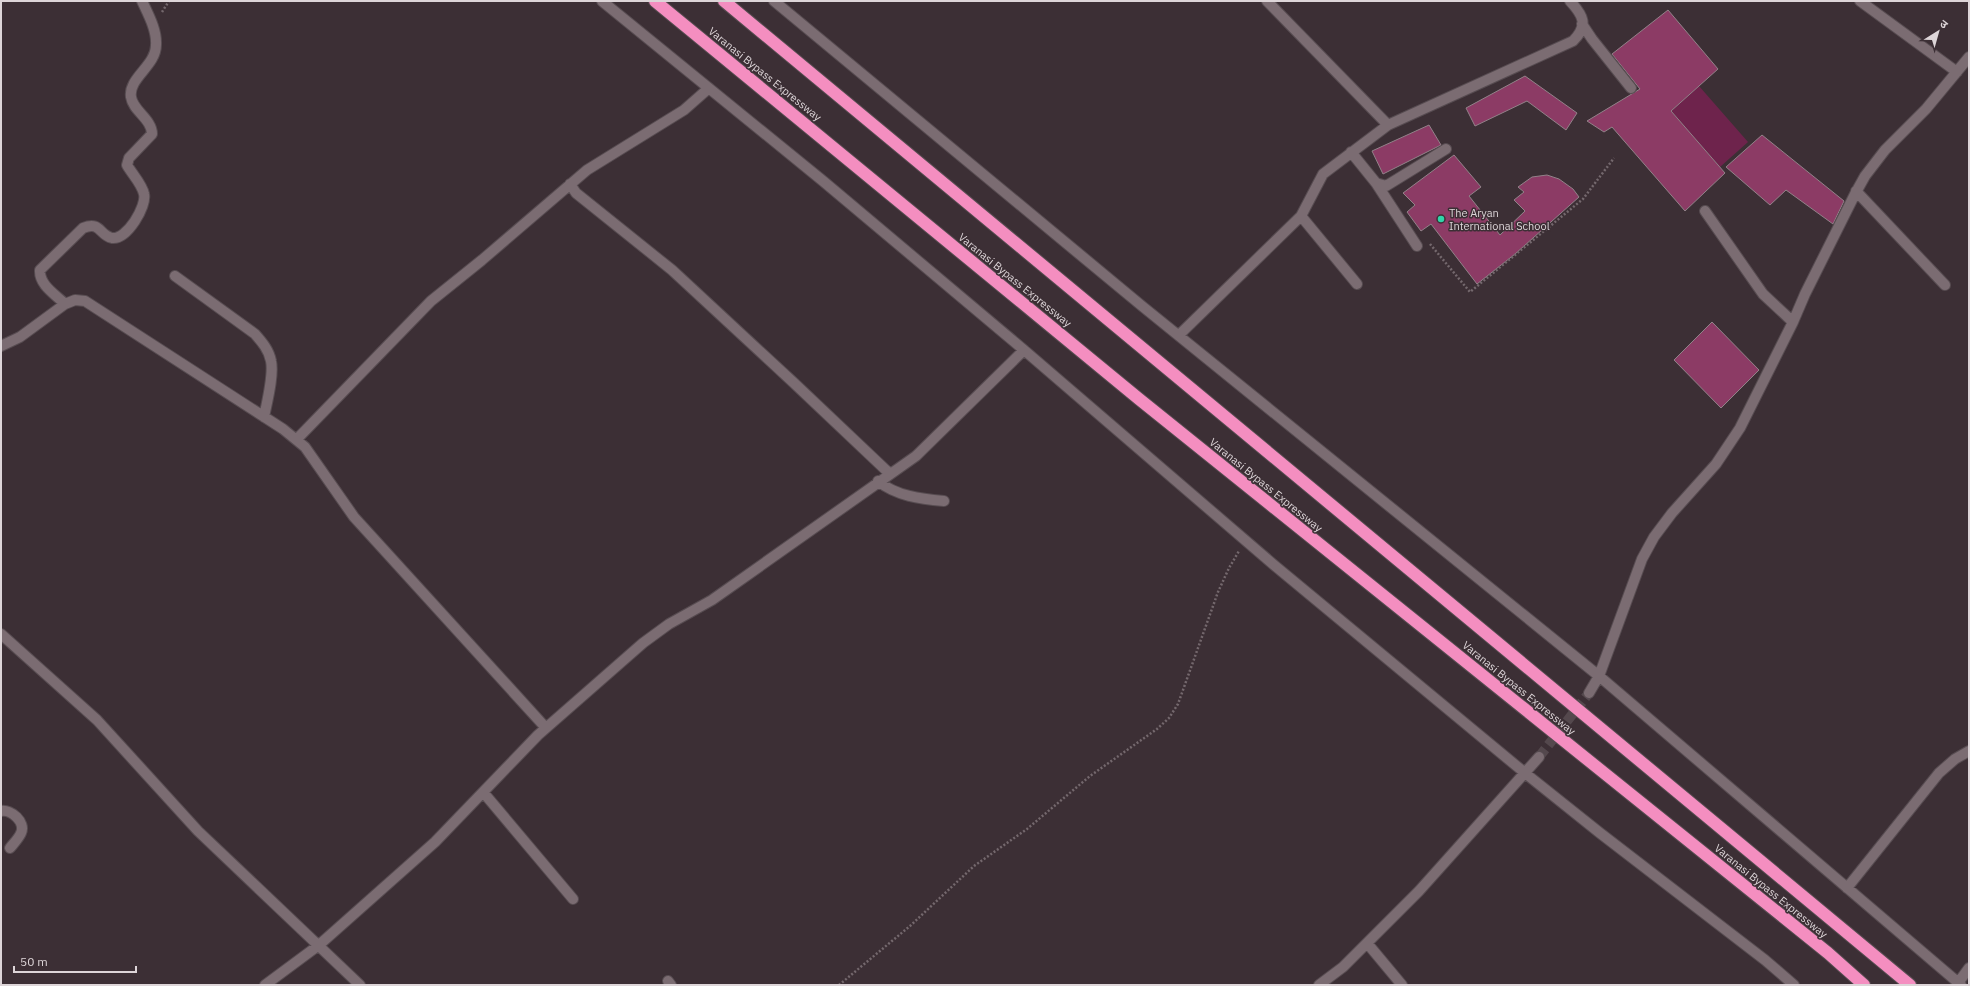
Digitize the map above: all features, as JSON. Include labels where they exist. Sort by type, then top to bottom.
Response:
[{"type":"highway","name":"Varanasi Bypass Expressway","points":[[655,1],[1139,399],[1828,953],[1864,985]]},
{"type":"highway","name":"Varanasi Bypass Expressway","points":[[724,1],[1910,985]]},
{"type":"street","points":[[65,304],[44,283],[40,277],[40,270],[83,228],[90,225],[97,227],[107,236],[114,238],[122,236],[130,228],[144,202],[143,190],[127,165],[129,158],[152,134],[152,129],[133,103],[131,96],[134,84],[152,61],[156,52],[157,44],[153,26],[142,1]]},
{"type":"street","points":[[602,1],[1024,350],[1247,541],[1525,773],[1600,833],[1766,960],[1794,985]]},
{"type":"street","points":[[774,1],[1135,301],[1179,335],[1598,676],[1959,984],[1969,968]]},
{"type":"street","points":[[1267,1],[1388,125]]},
{"type":"street","points":[[1570,1],[1580,12],[1582,24],[1592,39],[1632,88]]},
{"type":"street","points":[[1860,1],[1956,72]]},
{"type":"street","points":[[1179,335],[1301,216],[1323,174],[1351,152],[1388,125],[1573,41],[1579,35],[1582,24]]},
{"type":"street","points":[[1589,694],[1598,676],[1642,559],[1654,538],[1672,513],[1716,464],[1740,428],[1856,191],[1865,176],[1885,150],[1926,109],[1969,58]]},
{"type":"street","points":[[297,439],[431,301],[482,260],[587,170],[684,110],[708,88]]},
{"type":"street","points":[[1376,183],[1386,186],[1446,149]]},
{"type":"street","points":[[1351,152],[1376,183],[1417,246]]},
{"type":"street","points":[[570,184],[576,193],[672,270],[889,474]]},
{"type":"street","points":[[1856,191],[1945,285]]},
{"type":"street","points":[[1705,211],[1763,294],[1793,322]]},
{"type":"street","points":[[1301,216],[1357,284]]},
{"type":"street","points":[[175,276],[255,334],[265,345],[272,361],[272,371],[264,417]]},
{"type":"street","points":[[1,346],[20,337],[65,304],[75,300],[85,301],[297,439],[305,447],[354,517],[546,728]]},
{"type":"street","points":[[265,985],[319,945],[436,842],[546,728],[643,643],[668,624],[712,600],[878,481],[916,456],[1024,350]]},
{"type":"street","points":[[878,481],[895,492],[921,499],[944,501]]},
{"type":"street","points":[[1,634],[97,720],[198,831],[360,985]]},
{"type":"street","points":[[1847,888],[1939,773],[1955,759],[1969,751]]},
{"type":"street","points":[[1319,985],[1343,967],[1419,891],[1539,757]]},
{"type":"street","points":[[484,792],[573,899]]},
{"type":"street","points":[[1,811],[6,810],[12,813],[21,822],[22,832],[10,848]]},
{"type":"street","points":[[1367,943],[1402,985]]},
{"type":"path","points":[[1417,246],[1426,240],[1470,292],[1583,199],[1614,158]]},
{"type":"path","points":[[839,985],[910,926],[974,866],[1027,828],[1090,776],[1157,729],[1169,718],[1178,704],[1223,580],[1247,541]]},
{"type":"shaded area","points":[[1699,86],[1748,142],[1720,167],[1671,111]]},
{"type":"building","points":[[1668,10],[1718,69],[1671,111],[1725,173],[1685,211],[1612,127],[1604,132],[1587,121],[1640,89],[1612,54]]},
{"type":"building","points":[[1525,76],[1577,113],[1566,130],[1527,101],[1475,126],[1466,108]]},
{"type":"building","points":[[1429,125],[1441,145],[1383,174],[1372,151]]},
{"type":"building","points":[[1762,135],[1844,201],[1833,224],[1786,190],[1770,205],[1726,167]]},
{"type":"building","points":[[1454,155],[1481,187],[1469,196],[1500,235],[1525,211],[1514,200],[1524,192],[1518,187],[1532,177],[1547,175],[1559,179],[1573,189],[1579,197],[1515,254],[1477,284],[1431,224],[1421,231],[1407,212],[1415,205],[1403,193]]},
{"type":"building","points":[[1712,322],[1759,370],[1721,408],[1674,360]]},
{"type":"tunnel","points":[[1539,757],[1589,693]]},
{"type":"place","name":"The Aryan International School","points":[[1441,219]]}]
